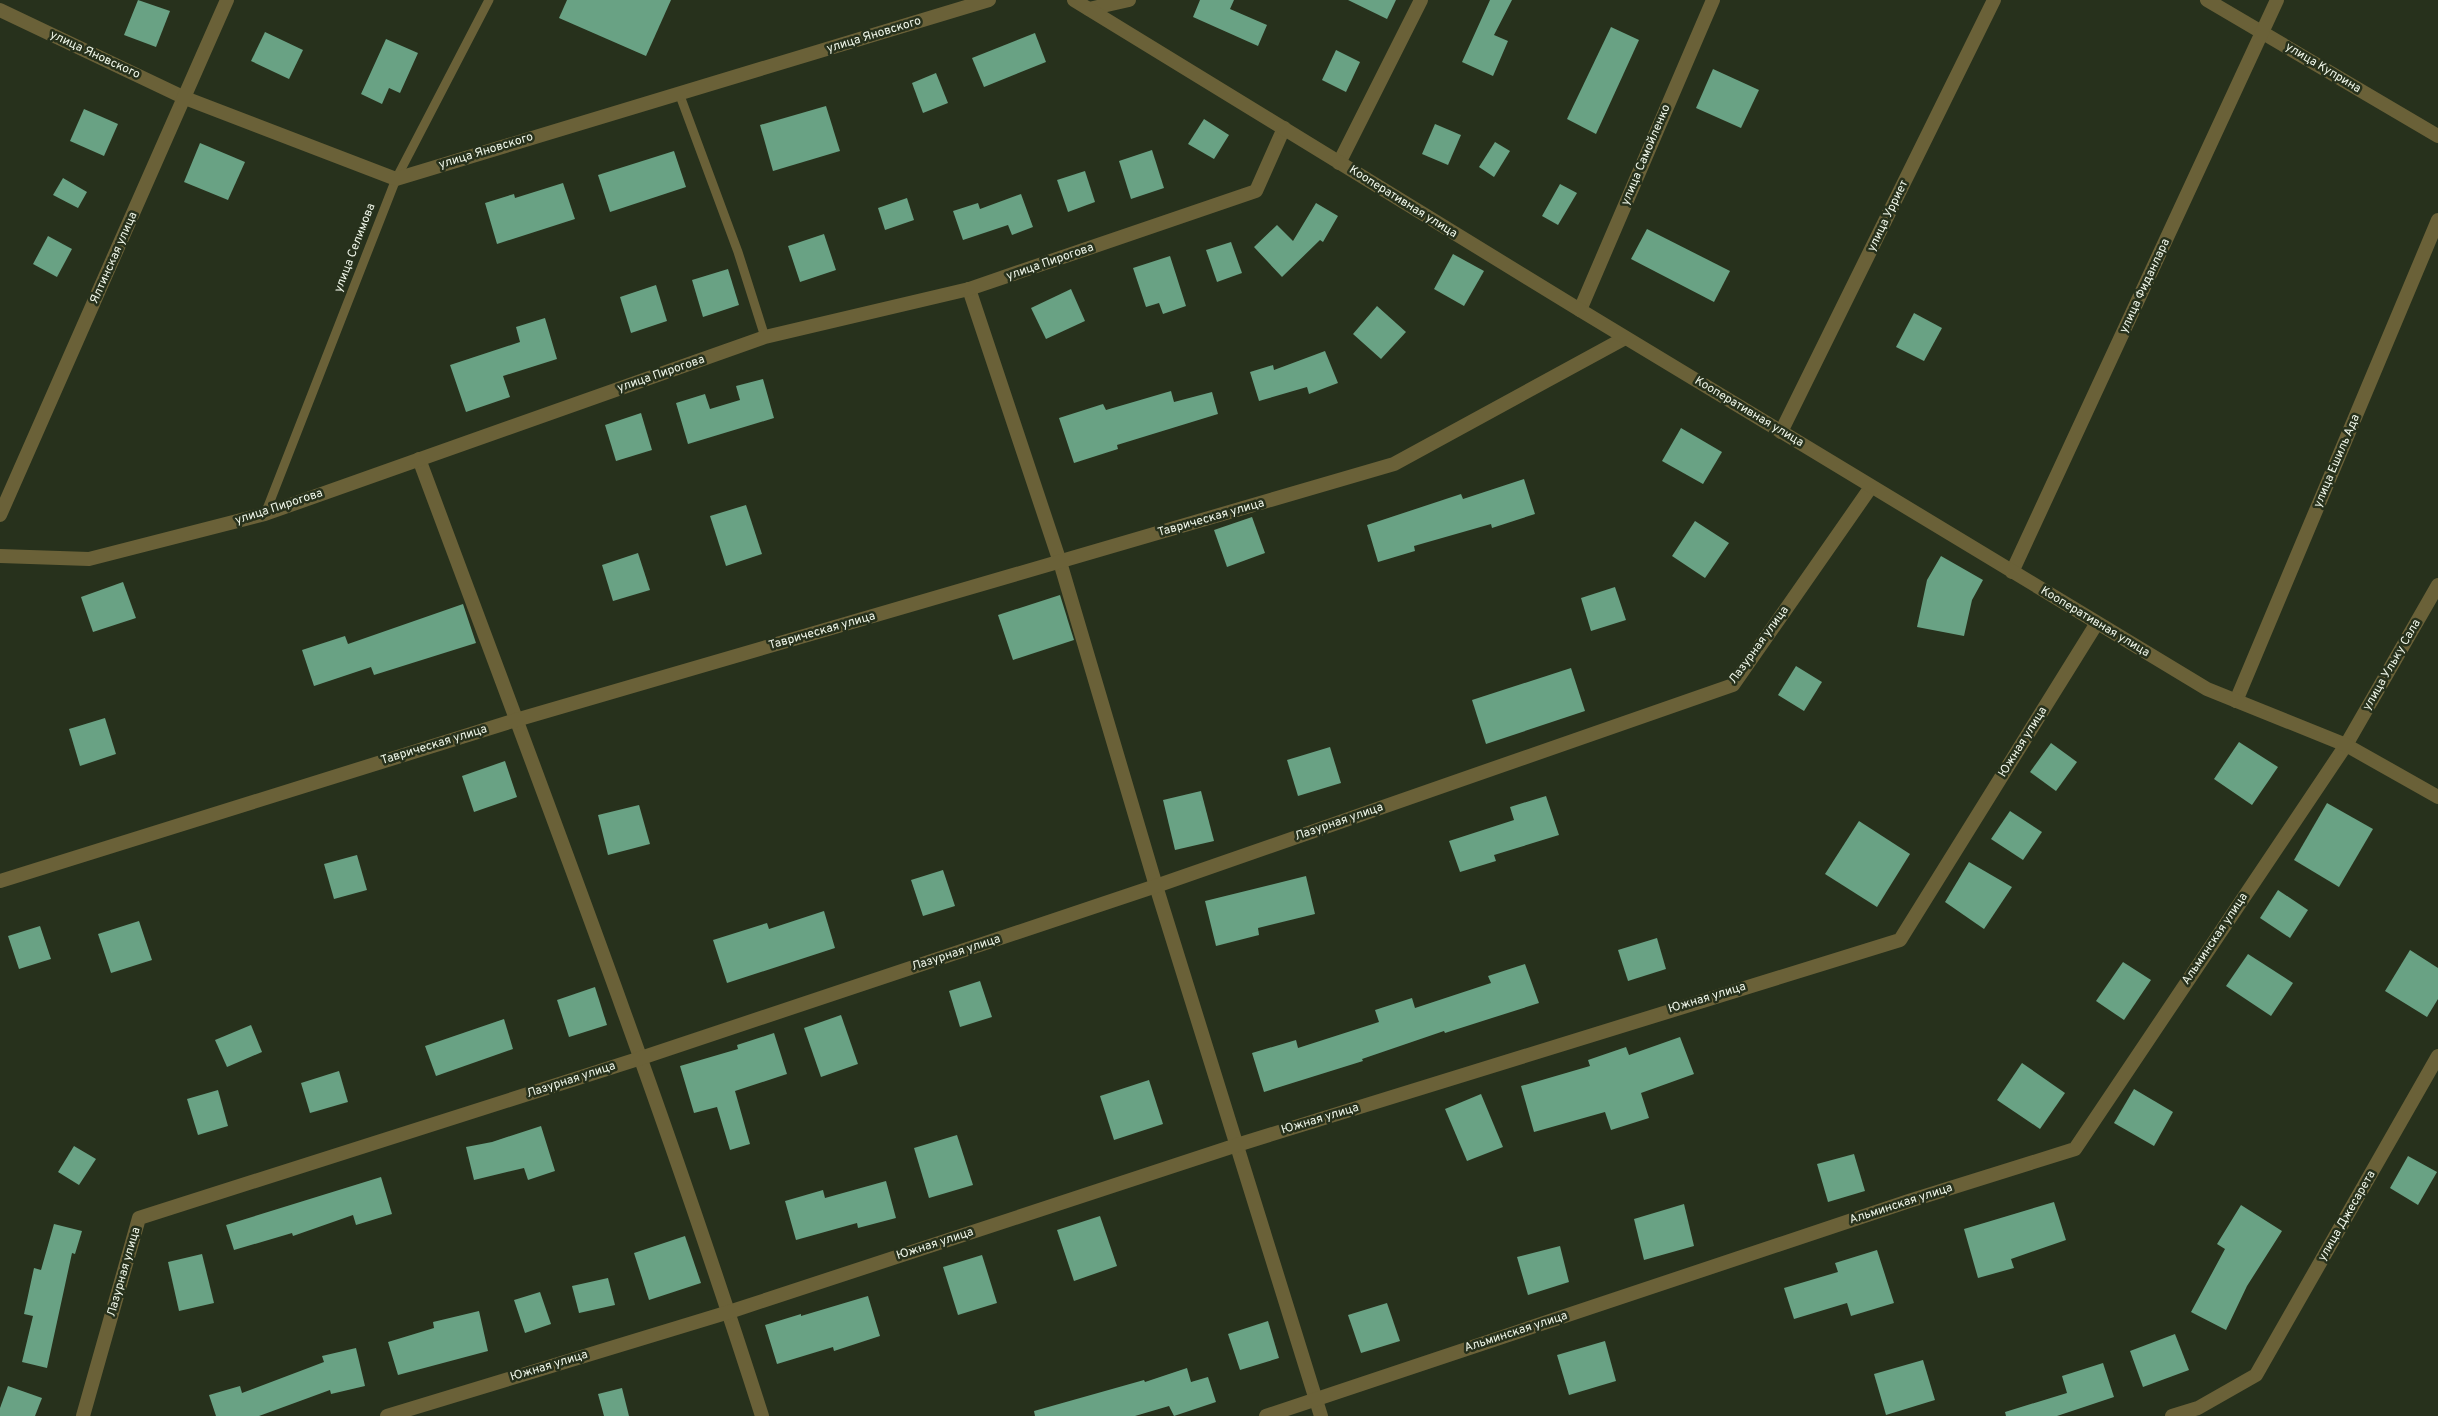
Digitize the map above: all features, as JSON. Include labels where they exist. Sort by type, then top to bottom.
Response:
[{"type":"street","name":"Ялтинская улица","points":[[0,515],[227,0]]},
{"type":"street","name":"улица Яновского","points":[[0,10],[185,98],[396,179],[989,0]]},
{"type":"street","name":"Кооперативная улица","points":[[1074,0],[1626,338],[2207,689],[2346,745],[2438,797]]},
{"type":"street","points":[[1089,9],[1129,0]]},
{"type":"street","points":[[1339,163],[1421,0]]},
{"type":"street","name":"улица Самойленко","points":[[1580,310],[1713,0]]},
{"type":"street","name":"улица Урриет","points":[[1781,432],[1994,0]]},
{"type":"street","name":"улица Куприна","points":[[2207,0],[2438,136]]},
{"type":"street","name":"улица Фиданлара","points":[[2012,572],[2264,33],[2277,0]]},
{"type":"street","name":"улица Пирогова","points":[[0,556],[89,559],[265,514],[764,338],[969,289],[1256,191],[1284,128]]},
{"type":"street","name":"улица Ешиль Ада","points":[[2236,701],[2438,220]]},
{"type":"street","points":[[969,289],[1060,562],[1156,886],[1321,1416]]},
{"type":"street","name":"Таврическая улица","points":[[0,881],[516,720],[1394,464],[1626,338]]},
{"type":"street","points":[[419,459],[641,1058],[762,1416]]},
{"type":"street","name":"Лазурная улица","points":[[83,1416],[139,1218],[641,1058],[1156,886],[1733,685],[1872,486]]},
{"type":"street","name":"улица Ульку Сала","points":[[2346,745],[2438,586]]},
{"type":"street","name":"Южная улица","points":[[386,1416],[728,1312],[1237,1145],[1900,940],[2097,623]]},
{"type":"street","name":"Альминская улица","points":[[1266,1416],[1315,1398],[1909,1201],[2075,1149],[2346,745]]},
{"type":"street","name":"улица Джесарета","points":[[2172,1416],[2198,1408],[2256,1375],[2438,1056]]},
{"type":"lane","name":"улица Селимова","points":[[265,514],[396,179],[489,0]]},
{"type":"lane","points":[[679,93],[738,252],[764,338]]},
{"type":"building","points":[[138,0],[170,11],[156,47],[124,35]]},
{"type":"building","points":[[567,0],[671,0],[646,56],[559,18]]},
{"type":"building","points":[[1200,0],[1234,0],[1230,9],[1267,25],[1258,46],[1193,17]]},
{"type":"building","points":[[1348,0],[1396,0],[1387,19]]},
{"type":"building","points":[[1490,0],[1512,0],[1494,35],[1508,41],[1493,76],[1462,62]]},
{"type":"building","points":[[1611,27],[1639,40],[1596,134],[1567,119]]},
{"type":"building","points":[[265,32],[303,50],[289,79],[251,61]]},
{"type":"building","points":[[1035,33],[1046,62],[984,87],[972,58]]},
{"type":"building","points":[[386,39],[418,53],[400,93],[389,88],[382,104],[361,94]]},
{"type":"building","points":[[1336,50],[1360,62],[1346,92],[1322,80]]},
{"type":"building","points":[[1713,69],[1759,90],[1741,128],[1696,108]]},
{"type":"building","points":[[936,73],[948,103],[923,113],[912,83]]},
{"type":"building","points":[[826,106],[840,151],[773,171],[760,125]]},
{"type":"building","points":[[84,109],[118,124],[104,156],[70,141]]},
{"type":"building","points":[[1204,119],[1229,135],[1214,159],[1188,144]]},
{"type":"building","points":[[1435,124],[1461,135],[1448,165],[1422,154]]},
{"type":"building","points":[[1495,142],[1510,151],[1494,177],[1479,167]]},
{"type":"building","points":[[200,143],[245,162],[228,200],[184,182]]},
{"type":"building","points":[[1152,150],[1164,188],[1131,199],[1119,161]]},
{"type":"building","points":[[674,151],[686,187],[610,212],[598,175]]},
{"type":"building","points":[[1085,171],[1095,202],[1068,212],[1057,180]]},
{"type":"building","points":[[63,178],[87,192],[78,208],[53,195]]},
{"type":"building","points":[[563,183],[575,219],[497,244],[485,203],[514,194],[515,198]]},
{"type":"building","points":[[1560,184],[1577,193],[1558,225],[1542,216]]},
{"type":"building","points":[[1021,194],[1033,227],[1012,235],[1008,225],[963,240],[953,211],[978,203],[980,209]]},
{"type":"building","points":[[907,198],[914,220],[885,230],[878,208]]},
{"type":"building","points":[[1316,203],[1338,216],[1323,242],[1320,240],[1282,277],[1254,247],[1277,225],[1293,241]]},
{"type":"building","points":[[1647,229],[1730,271],[1714,302],[1631,259]]},
{"type":"building","points":[[824,234],[836,270],[800,282],[788,246]]},
{"type":"building","points":[[48,236],[72,249],[57,277],[33,264]]},
{"type":"building","points":[[1231,242],[1242,273],[1217,282],[1206,250]]},
{"type":"building","points":[[1453,254],[1484,271],[1464,306],[1434,289]]},
{"type":"building","points":[[1170,256],[1186,306],[1163,314],[1159,303],[1146,307],[1133,268]]},
{"type":"building","points":[[728,269],[739,305],[703,317],[692,280]]},
{"type":"building","points":[[656,285],[667,321],[631,333],[620,297]]},
{"type":"building","points":[[1071,289],[1085,321],[1046,339],[1031,308]]},
{"type":"building","points":[[1377,306],[1406,332],[1381,359],[1353,334]]},
{"type":"building","points":[[1914,313],[1942,328],[1924,361],[1896,347]]},
{"type":"building","points":[[545,318],[557,359],[503,376],[510,397],[466,412],[450,365],[520,342],[516,327]]},
{"type":"building","points":[[1325,351],[1338,383],[1309,394],[1307,387],[1259,401],[1250,372],[1273,365],[1274,370]]},
{"type":"building","points":[[763,379],[774,418],[688,444],[676,403],[705,394],[710,409],[740,400],[736,386]]},
{"type":"building","points":[[1171,391],[1174,402],[1212,392],[1218,414],[1117,445],[1118,449],[1074,463],[1059,418],[1103,404],[1106,410]]},
{"type":"building","points":[[641,413],[652,450],[616,461],[605,425]]},
{"type":"building","points":[[1681,428],[1722,452],[1703,484],[1662,461]]},
{"type":"building","points":[[1524,479],[1535,514],[1492,528],[1491,524],[1414,546],[1415,551],[1378,562],[1367,525],[1461,494],[1463,499]]},
{"type":"building","points":[[746,505],[762,554],[726,566],[710,516]]},
{"type":"building","points":[[1252,517],[1265,553],[1227,567],[1214,530]]},
{"type":"building","points":[[1695,521],[1729,543],[1705,578],[1672,556]]},
{"type":"building","points":[[638,553],[650,590],[613,601],[602,565]]},
{"type":"building","points":[[1941,556],[1983,580],[1972,600],[1964,636],[1917,627],[1927,580]]},
{"type":"building","points":[[123,582],[136,618],[93,632],[81,597]]},
{"type":"building","points":[[1615,587],[1626,620],[1591,631],[1581,598]]},
{"type":"building","points":[[1060,595],[1074,640],[1013,660],[998,615]]},
{"type":"building","points":[[463,604],[476,643],[374,675],[371,667],[314,686],[302,650],[345,636],[348,644]]},
{"type":"building","points":[[1796,666],[1822,682],[1804,711],[1778,695]]},
{"type":"building","points":[[1571,668],[1585,711],[1486,744],[1472,700]]},
{"type":"building","points":[[105,718],[116,754],[80,766],[69,729]]},
{"type":"building","points":[[2239,742],[2278,767],[2252,805],[2214,779]]},
{"type":"building","points":[[2051,743],[2077,762],[2056,791],[2030,772]]},
{"type":"building","points":[[1330,747],[1341,783],[1298,796],[1287,760]]},
{"type":"building","points":[[505,761],[517,797],[474,812],[462,776]]},
{"type":"building","points":[[1201,791],[1214,841],[1175,850],[1163,800]]},
{"type":"building","points":[[1546,796],[1559,835],[1494,855],[1496,861],[1460,872],[1449,841],[1514,820],[1510,807]]},
{"type":"building","points":[[2327,803],[2373,829],[2339,887],[2294,860]]},
{"type":"building","points":[[639,805],[650,844],[608,855],[598,815]]},
{"type":"building","points":[[2010,811],[2042,832],[2023,860],[1991,839]]},
{"type":"building","points":[[1859,821],[1910,854],[1877,907],[1825,874]]},
{"type":"building","points":[[357,855],[367,890],[334,899],[324,864]]},
{"type":"building","points":[[1969,862],[2012,887],[1984,929],[1945,902]]},
{"type":"building","points":[[943,870],[955,906],[923,916],[911,880]]},
{"type":"building","points":[[1306,876],[1315,914],[1258,928],[1259,935],[1216,946],[1205,901]]},
{"type":"building","points":[[2278,890],[2308,910],[2290,938],[2260,918]]},
{"type":"building","points":[[824,911],[835,948],[727,983],[713,940],[767,923],[769,929]]},
{"type":"building","points":[[139,921],[152,960],[111,973],[98,934]]},
{"type":"building","points":[[40,926],[51,959],[19,969],[8,936]]},
{"type":"building","points":[[1657,938],[1666,969],[1628,981],[1618,950]]},
{"type":"building","points":[[2410,950],[2438,968],[2438,999],[2427,1017],[2385,991]]},
{"type":"building","points":[[2248,954],[2293,983],[2271,1016],[2226,986]]},
{"type":"building","points":[[2123,962],[2151,980],[2124,1020],[2096,1001]]},
{"type":"building","points":[[1525,964],[1539,1003],[1445,1033],[1444,1031],[1362,1059],[1363,1061],[1264,1092],[1252,1053],[1296,1040],[1298,1048],[1379,1022],[1375,1010],[1412,998],[1415,1008],[1491,983],[1488,976]]},
{"type":"building","points":[[980,981],[992,1017],[960,1027],[949,991]]},
{"type":"building","points":[[595,987],[607,1025],[569,1037],[557,1000]]},
{"type":"building","points":[[841,1015],[858,1064],[821,1077],[804,1028]]},
{"type":"building","points":[[504,1019],[513,1049],[436,1076],[425,1046]]},
{"type":"building","points":[[251,1025],[262,1052],[227,1067],[215,1040]]},
{"type":"building","points":[[774,1033],[787,1074],[735,1091],[750,1144],[730,1150],[717,1107],[694,1113],[680,1066],[738,1049],[737,1045]]},
{"type":"building","points":[[1680,1037],[1694,1074],[1641,1093],[1649,1118],[1611,1130],[1605,1112],[1534,1132],[1521,1086],[1590,1066],[1588,1060],[1626,1047],[1629,1055]]},
{"type":"building","points":[[2022,1063],[2065,1093],[2040,1129],[1997,1100]]},
{"type":"building","points":[[339,1071],[348,1102],[310,1113],[301,1083]]},
{"type":"building","points":[[1149,1080],[1163,1124],[1114,1140],[1100,1096]]},
{"type":"building","points":[[2134,1089],[2173,1112],[2154,1146],[2114,1123]]},
{"type":"building","points":[[218,1090],[228,1126],[198,1135],[187,1099]]},
{"type":"building","points":[[1481,1094],[1503,1147],[1467,1161],[1445,1109]]},
{"type":"building","points":[[541,1126],[555,1171],[528,1180],[524,1168],[474,1180],[466,1147],[492,1142]]},
{"type":"building","points":[[957,1135],[973,1185],[929,1198],[914,1148]]},
{"type":"building","points":[[74,1146],[96,1159],[79,1185],[58,1172]]},
{"type":"building","points":[[1854,1154],[1865,1191],[1828,1202],[1817,1164]]},
{"type":"building","points":[[2408,1156],[2437,1172],[2418,1205],[2390,1188]]},
{"type":"building","points":[[381,1177],[392,1214],[356,1225],[353,1215],[293,1236],[292,1233],[234,1250],[226,1225]]},
{"type":"building","points":[[886,1181],[896,1218],[858,1228],[857,1223],[796,1240],[785,1201],[823,1190],[825,1198]]},
{"type":"building","points":[[2054,1202],[2066,1240],[2011,1259],[2014,1268],[1978,1278],[1964,1229]]},
{"type":"building","points":[[1684,1204],[1694,1246],[1644,1260],[1634,1219]]},
{"type":"building","points":[[2241,1205],[2282,1231],[2247,1286],[2226,1330],[2191,1312],[2225,1249],[2217,1244]]},
{"type":"building","points":[[1100,1216],[1117,1266],[1074,1281],[1057,1230]]},
{"type":"building","points":[[54,1224],[82,1231],[75,1254],[72,1253],[47,1368],[22,1362],[33,1316],[24,1314],[34,1268],[41,1270]]},
{"type":"building","points":[[685,1236],[701,1283],[649,1300],[634,1253]]},
{"type":"building","points":[[1560,1246],[1569,1282],[1528,1295],[1517,1257]]},
{"type":"building","points":[[1877,1250],[1894,1303],[1851,1316],[1847,1303],[1794,1319],[1784,1288],[1838,1272],[1835,1263]]},
{"type":"building","points":[[202,1254],[214,1303],[179,1311],[168,1262]]},
{"type":"building","points":[[982,1255],[997,1303],[958,1315],[943,1267]]},
{"type":"building","points":[[608,1278],[615,1305],[579,1313],[572,1286]]},
{"type":"building","points":[[540,1292],[551,1324],[525,1333],[514,1300]]},
{"type":"building","points":[[868,1296],[880,1336],[834,1351],[833,1347],[777,1364],[765,1325]]},
{"type":"building","points":[[1387,1303],[1400,1341],[1361,1353],[1348,1315]]},
{"type":"building","points":[[479,1311],[488,1351],[398,1375],[388,1342],[434,1328],[433,1322]]},
{"type":"building","points":[[1268,1321],[1279,1358],[1240,1370],[1228,1334]]},
{"type":"building","points":[[2175,1334],[2189,1370],[2143,1387],[2130,1351]]},
{"type":"building","points":[[1605,1341],[1616,1381],[1569,1395],[1557,1355]]},
{"type":"building","points":[[356,1348],[365,1386],[331,1394],[330,1390],[259,1416],[216,1416],[209,1395],[240,1386],[242,1393],[324,1362],[322,1356]]},
{"type":"building","points":[[1923,1360],[1935,1400],[1886,1415],[1874,1374]]},
{"type":"building","points":[[2103,1363],[2114,1397],[2057,1416],[2006,1416],[2005,1412],[2067,1393],[2062,1376]]},
{"type":"building","points":[[1187,1368],[1191,1382],[1208,1377],[1216,1402],[1174,1416],[1169,1406],[1135,1416],[1035,1416],[1034,1411],[1144,1380],[1145,1382]]},
{"type":"building","points":[[8,1386],[42,1398],[35,1416],[0,1416],[0,1408]]},
{"type":"building","points":[[622,1388],[629,1416],[604,1416],[598,1394]]}]
